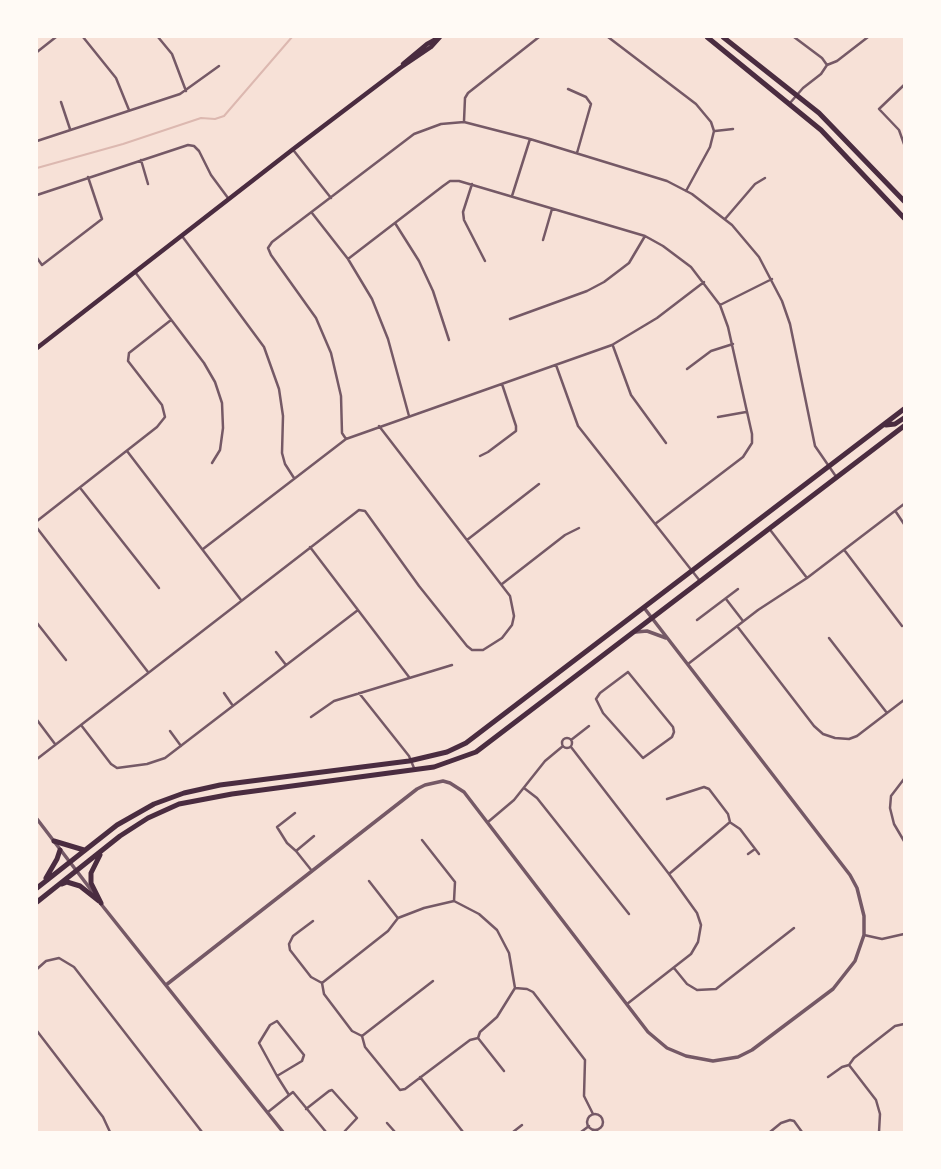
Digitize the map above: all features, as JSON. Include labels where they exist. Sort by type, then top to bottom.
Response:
[{"type":"main road","points":[[37,348],[292,149],[430,48],[440,37]]},
{"type":"main road","points":[[707,37],[829,137],[904,218]]},
{"type":"main road","points":[[723,37],[797,94],[834,127],[904,201]]},
{"type":"main road","points":[[40,886],[128,818],[154,804],[184,793],[220,785],[409,761],[447,751],[479,735],[904,409]]},
{"type":"main road","points":[[883,426],[894,425],[904,418]]},
{"type":"main road","points":[[37,902],[107,846],[148,818],[193,801],[416,770],[443,765],[470,755],[512,726],[904,426]]},
{"type":"main road","points":[[54,841],[84,850]]},
{"type":"main road","points":[[101,903],[91,878],[96,862],[107,846]]},
{"type":"main road","points":[[40,886],[60,850]]},
{"type":"main road","points":[[56,887],[67,882],[73,883],[101,903]]},
{"type":"street","points":[[37,52],[56,37]]},
{"type":"street","points":[[83,37],[116,78],[129,111]]},
{"type":"street","points":[[158,37],[172,54],[186,91]]},
{"type":"street","points":[[464,122],[465,98],[468,93],[539,37]]},
{"type":"street","points":[[608,37],[708,115],[714,131],[710,148],[686,191]]},
{"type":"street","points":[[794,37],[822,58],[827,65]]},
{"type":"street","points":[[790,103],[827,65],[837,61],[868,37]]},
{"type":"street","points":[[37,141],[186,91],[219,66]]},
{"type":"street","points":[[904,85],[879,109],[899,130],[904,144]]},
{"type":"street","points":[[568,89],[586,97],[591,104],[577,153]]},
{"type":"street","points":[[61,102],[70,130]]},
{"type":"street","points":[[346,439],[342,433],[341,397],[331,352],[316,318],[268,248],[272,242],[414,134],[441,124],[464,122],[655,177],[686,191],[725,219],[754,250],[782,300],[790,324],[815,446],[837,478]]},
{"type":"street","points":[[714,131],[733,129]]},
{"type":"street","points":[[512,195],[530,139]]},
{"type":"street","points":[[37,195],[188,145],[194,146],[229,199]]},
{"type":"street","points":[[292,149],[331,198]]},
{"type":"street","points":[[141,160],[148,184]]},
{"type":"street","points":[[37,258],[42,265],[102,219],[89,177]]},
{"type":"street","points":[[725,219],[755,184],[765,178]]},
{"type":"street","points":[[348,259],[450,181],[512,195],[645,236],[677,256],[704,282],[720,305],[733,344],[752,443],[748,452],[655,524]]},
{"type":"street","points":[[472,184],[463,212],[464,220],[485,261]]},
{"type":"street","points":[[543,240],[553,208]]},
{"type":"street","points":[[311,212],[348,259],[381,318],[409,416]]},
{"type":"street","points":[[395,223],[419,261],[449,340]]},
{"type":"street","points":[[182,236],[264,347],[279,389],[283,416],[282,453],[294,478]]},
{"type":"street","points":[[510,319],[587,291],[604,282],[629,264],[645,236]]},
{"type":"street","points":[[135,272],[204,363],[215,382],[222,402],[223,428],[220,450],[212,463]]},
{"type":"street","points":[[720,305],[772,279]]},
{"type":"street","points":[[203,549],[346,439],[612,345],[657,318],[704,282]]},
{"type":"street","points":[[37,521],[157,427],[165,417],[162,405],[128,361],[129,353],[171,320]]},
{"type":"street","points":[[687,369],[711,351],[733,344]]},
{"type":"street","points":[[612,345],[631,395],[666,443]]},
{"type":"street","points":[[556,365],[578,426],[700,581]]},
{"type":"street","points":[[480,456],[516,431],[502,384]]},
{"type":"street","points":[[718,417],[747,412]]},
{"type":"street","points":[[37,759],[355,512],[365,511],[463,643],[478,651],[502,638],[512,625],[513,607],[510,596],[379,426]]},
{"type":"street","points":[[127,451],[241,600]]},
{"type":"street","points":[[467,540],[539,484]]},
{"type":"street","points":[[80,488],[159,588]]},
{"type":"street","points":[[688,664],[904,504]]},
{"type":"street","points":[[895,511],[904,524]]},
{"type":"street","points":[[37,528],[148,672]]},
{"type":"street","points":[[502,584],[565,535],[579,528]]},
{"type":"street","points":[[769,529],[807,578]]},
{"type":"street","points":[[310,547],[409,677]]},
{"type":"street","points":[[844,550],[902,626]]},
{"type":"street","points":[[697,620],[738,589]]},
{"type":"street","points":[[726,599],[743,621]]},
{"type":"street","points":[[166,985],[425,785],[443,781],[464,792],[648,1032],[667,1048],[686,1056],[713,1061],[738,1056],[752,1050],[833,989],[855,961],[864,935],[862,902],[850,875],[645,609]]},
{"type":"street","points":[[81,725],[110,764],[117,768],[165,758],[358,610]]},
{"type":"street","points":[[37,623],[66,660]]},
{"type":"street","points":[[737,626],[823,734],[849,739],[863,732],[904,700]]},
{"type":"street","points":[[633,632],[647,631],[668,638]]},
{"type":"street","points":[[830,638],[887,713]]},
{"type":"street","points":[[276,652],[286,665]]},
{"type":"street","points":[[311,717],[334,701],[452,665]]},
{"type":"street","points":[[628,672],[674,732],[672,737],[643,758],[603,713],[597,703],[597,696],[628,672]]},
{"type":"street","points":[[224,693],[233,706]]},
{"type":"street","points":[[359,693],[407,754],[416,770]]},
{"type":"street","points":[[37,720],[55,744]]},
{"type":"street","points":[[570,747],[571,740],[589,726]]},
{"type":"street","points":[[170,731],[181,746]]},
{"type":"street","points":[[488,822],[514,800],[545,761],[563,746],[564,739],[571,740]]},
{"type":"street","points":[[563,746],[570,747],[669,874],[697,913],[701,925],[698,942],[691,954],[627,1004]]},
{"type":"street","points":[[904,779],[891,796],[890,808],[894,824],[904,841]]},
{"type":"street","points":[[667,799],[704,787],[709,789],[729,814],[730,822],[759,854]]},
{"type":"street","points":[[524,788],[537,798],[629,914]]},
{"type":"street","points":[[295,813],[277,827],[287,843],[312,871]]},
{"type":"street","points":[[37,819],[283,1132]]},
{"type":"street","points":[[669,874],[730,822]]},
{"type":"street","points":[[296,851],[314,836]]},
{"type":"street","points":[[422,840],[455,882],[454,901]]},
{"type":"street","points":[[748,854],[755,849]]},
{"type":"street","points":[[369,881],[398,918]]},
{"type":"street","points":[[454,901],[479,914],[497,930],[509,953],[514,988],[497,1017],[478,1038],[470,1040],[405,1089],[397,1088],[365,1047],[362,1037],[352,1031],[324,994],[322,983],[388,931],[398,918],[454,901]]},
{"type":"street","points":[[313,920],[293,936],[289,944],[290,950],[311,977],[322,983]]},
{"type":"street","points":[[674,967],[687,984],[697,990],[716,989],[794,928]]},
{"type":"street","points":[[864,935],[882,939],[904,934]]},
{"type":"street","points":[[37,968],[46,961],[59,958],[74,967],[202,1132]]},
{"type":"street","points":[[362,1037],[433,981]]},
{"type":"street","points":[[514,988],[533,992],[585,1060],[587,1065],[584,1096],[593,1114]]},
{"type":"street","points":[[277,1076],[302,1061],[304,1055],[277,1021],[270,1025],[259,1043],[277,1076],[289,1095]]},
{"type":"street","points":[[828,1077],[849,1065],[854,1058],[895,1026],[904,1024]]},
{"type":"street","points":[[37,1031],[103,1116],[110,1132]]},
{"type":"street","points":[[478,1038],[504,1071]]},
{"type":"street","points":[[849,1065],[876,1100],[880,1114],[879,1132]]},
{"type":"street","points":[[420,1077],[463,1132]]},
{"type":"street","points":[[306,1109],[332,1090],[357,1118],[344,1132]]},
{"type":"street","points":[[267,1113],[293,1092],[326,1132]]},
{"type":"street","points":[[589,1126],[588,1119],[593,1114]]},
{"type":"street","points":[[593,1114],[602,1118],[600,1128]]},
{"type":"street","points":[[770,1132],[790,1120],[794,1121],[802,1132]]},
{"type":"street","points":[[387,1123],[395,1132]]},
{"type":"street","points":[[513,1132],[522,1125]]},
{"type":"street","points":[[589,1126],[600,1128]]},
{"type":"street","points":[[581,1132],[589,1126]]},
{"type":"street","points":[[600,1128],[604,1132]]},
{"type":"waterway","points":[[37,168],[123,144],[201,118],[215,119],[224,116],[292,37]]}]
